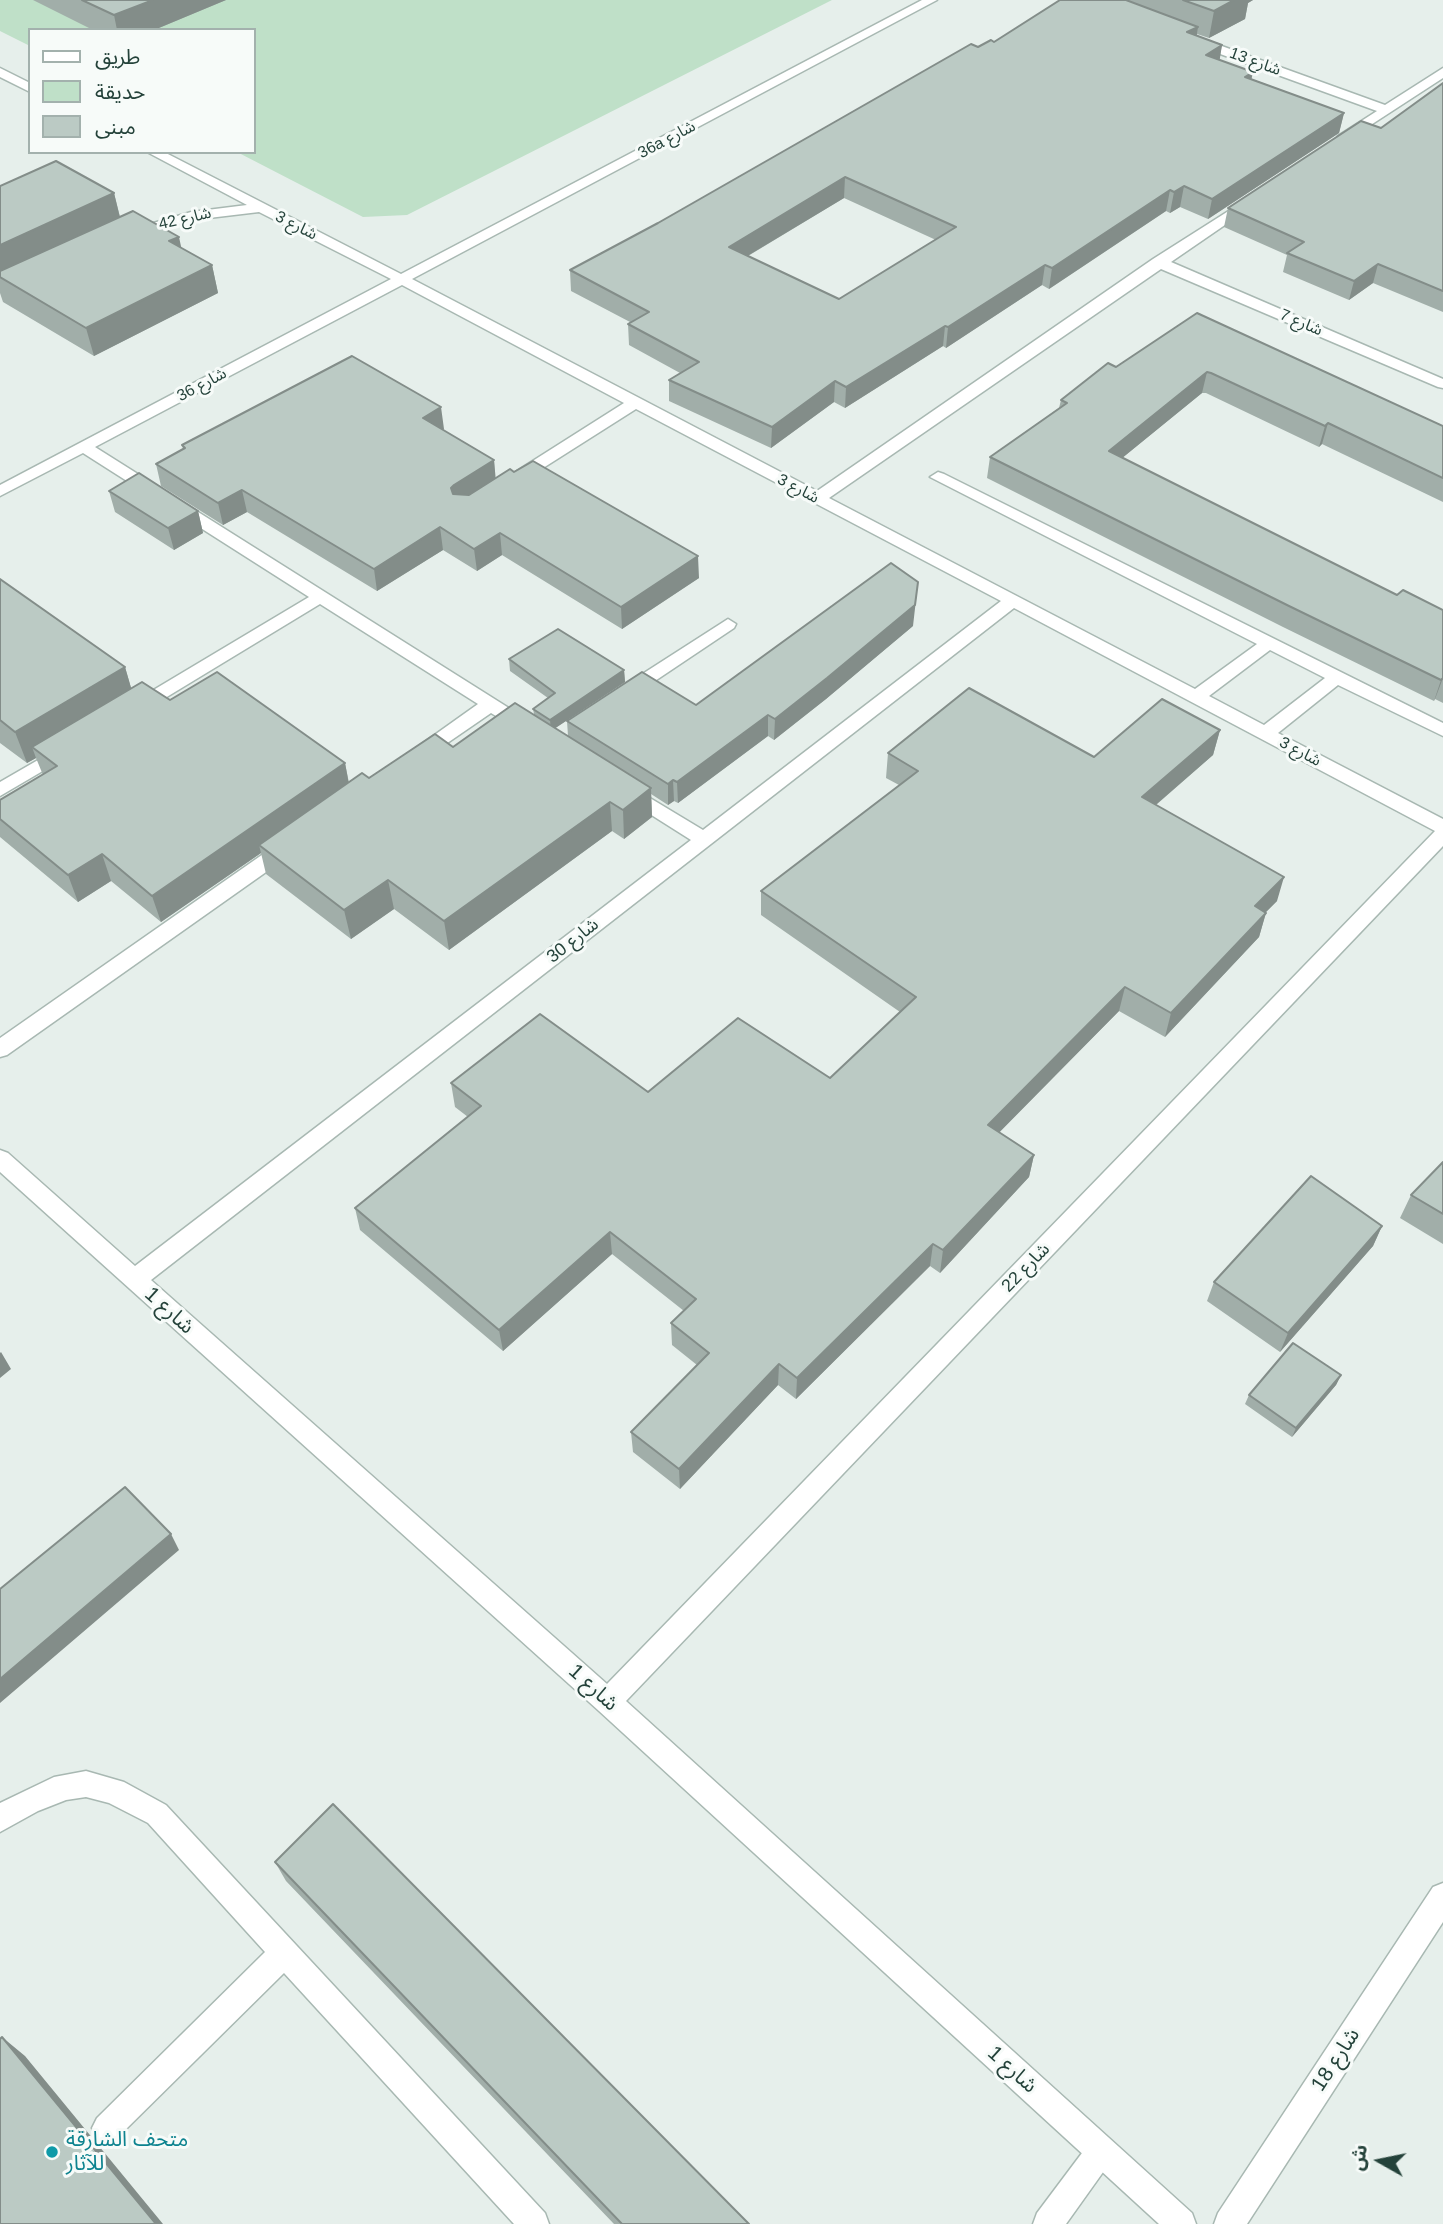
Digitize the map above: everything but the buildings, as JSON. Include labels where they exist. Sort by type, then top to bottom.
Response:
[{"type":"street","name":"36a شارع","points":[[403,280],[931,0]]},
{"type":"street","name":"شارع 13","points":[[1185,37],[1387,110]]},
{"type":"street","points":[[0,72],[28,87]]},
{"type":"street","points":[[1330,148],[1443,72]]},
{"type":"street","name":"شارع 3","points":[[157,154],[403,280],[1443,827]]},
{"type":"street","points":[[817,499],[1158,262],[1261,194]]},
{"type":"street","name":"شارع 42","points":[[122,239],[162,223],[191,216],[258,208]]},
{"type":"street","name":"شارع 7","points":[[1158,262],[1443,384]]},
{"type":"street","name":"شارع 36","points":[[0,491],[403,280]]},
{"type":"street","points":[[499,490],[634,403]]},
{"type":"street","points":[[84,447],[541,736]]},
{"type":"street","points":[[938,477],[1443,730]]},
{"type":"street","points":[[119,718],[320,597]]},
{"type":"street","name":"شارع 30","points":[[134,1280],[1012,601]]},
{"type":"street","points":[[606,706],[728,624]]},
{"type":"street","points":[[1196,697],[1269,643]]},
{"type":"street","points":[[1265,734],[1337,677]]},
{"type":"street","points":[[400,768],[491,704]]},
{"type":"street","points":[[0,790],[83,740]]},
{"type":"street","points":[[618,785],[704,839]]},
{"type":"street","name":"شارع 22","points":[[608,1702],[1443,834]]},
{"type":"street","points":[[0,1049],[298,839]]},
{"type":"street","name":"شارع 1","points":[[0,1159],[608,1702],[1181,2224]]},
{"type":"street","points":[[0,1819],[46,1794],[85,1783],[119,1793],[157,1814],[534,2224]]},
{"type":"street","name":"شارع 18","points":[[1229,2224],[1443,1897]]},
{"type":"street","points":[[107,2127],[285,1952]]},
{"type":"street","points":[[1048,2224],[1101,2151]]},
{"type":"green space","points":[[0,0],[832,0],[407,215],[363,217],[241,154],[256,154],[256,28],[28,28],[28,45],[0,31]]},
{"type":"place","name":"متحف الشارقة للآثار","points":[[52,2152]]}]
